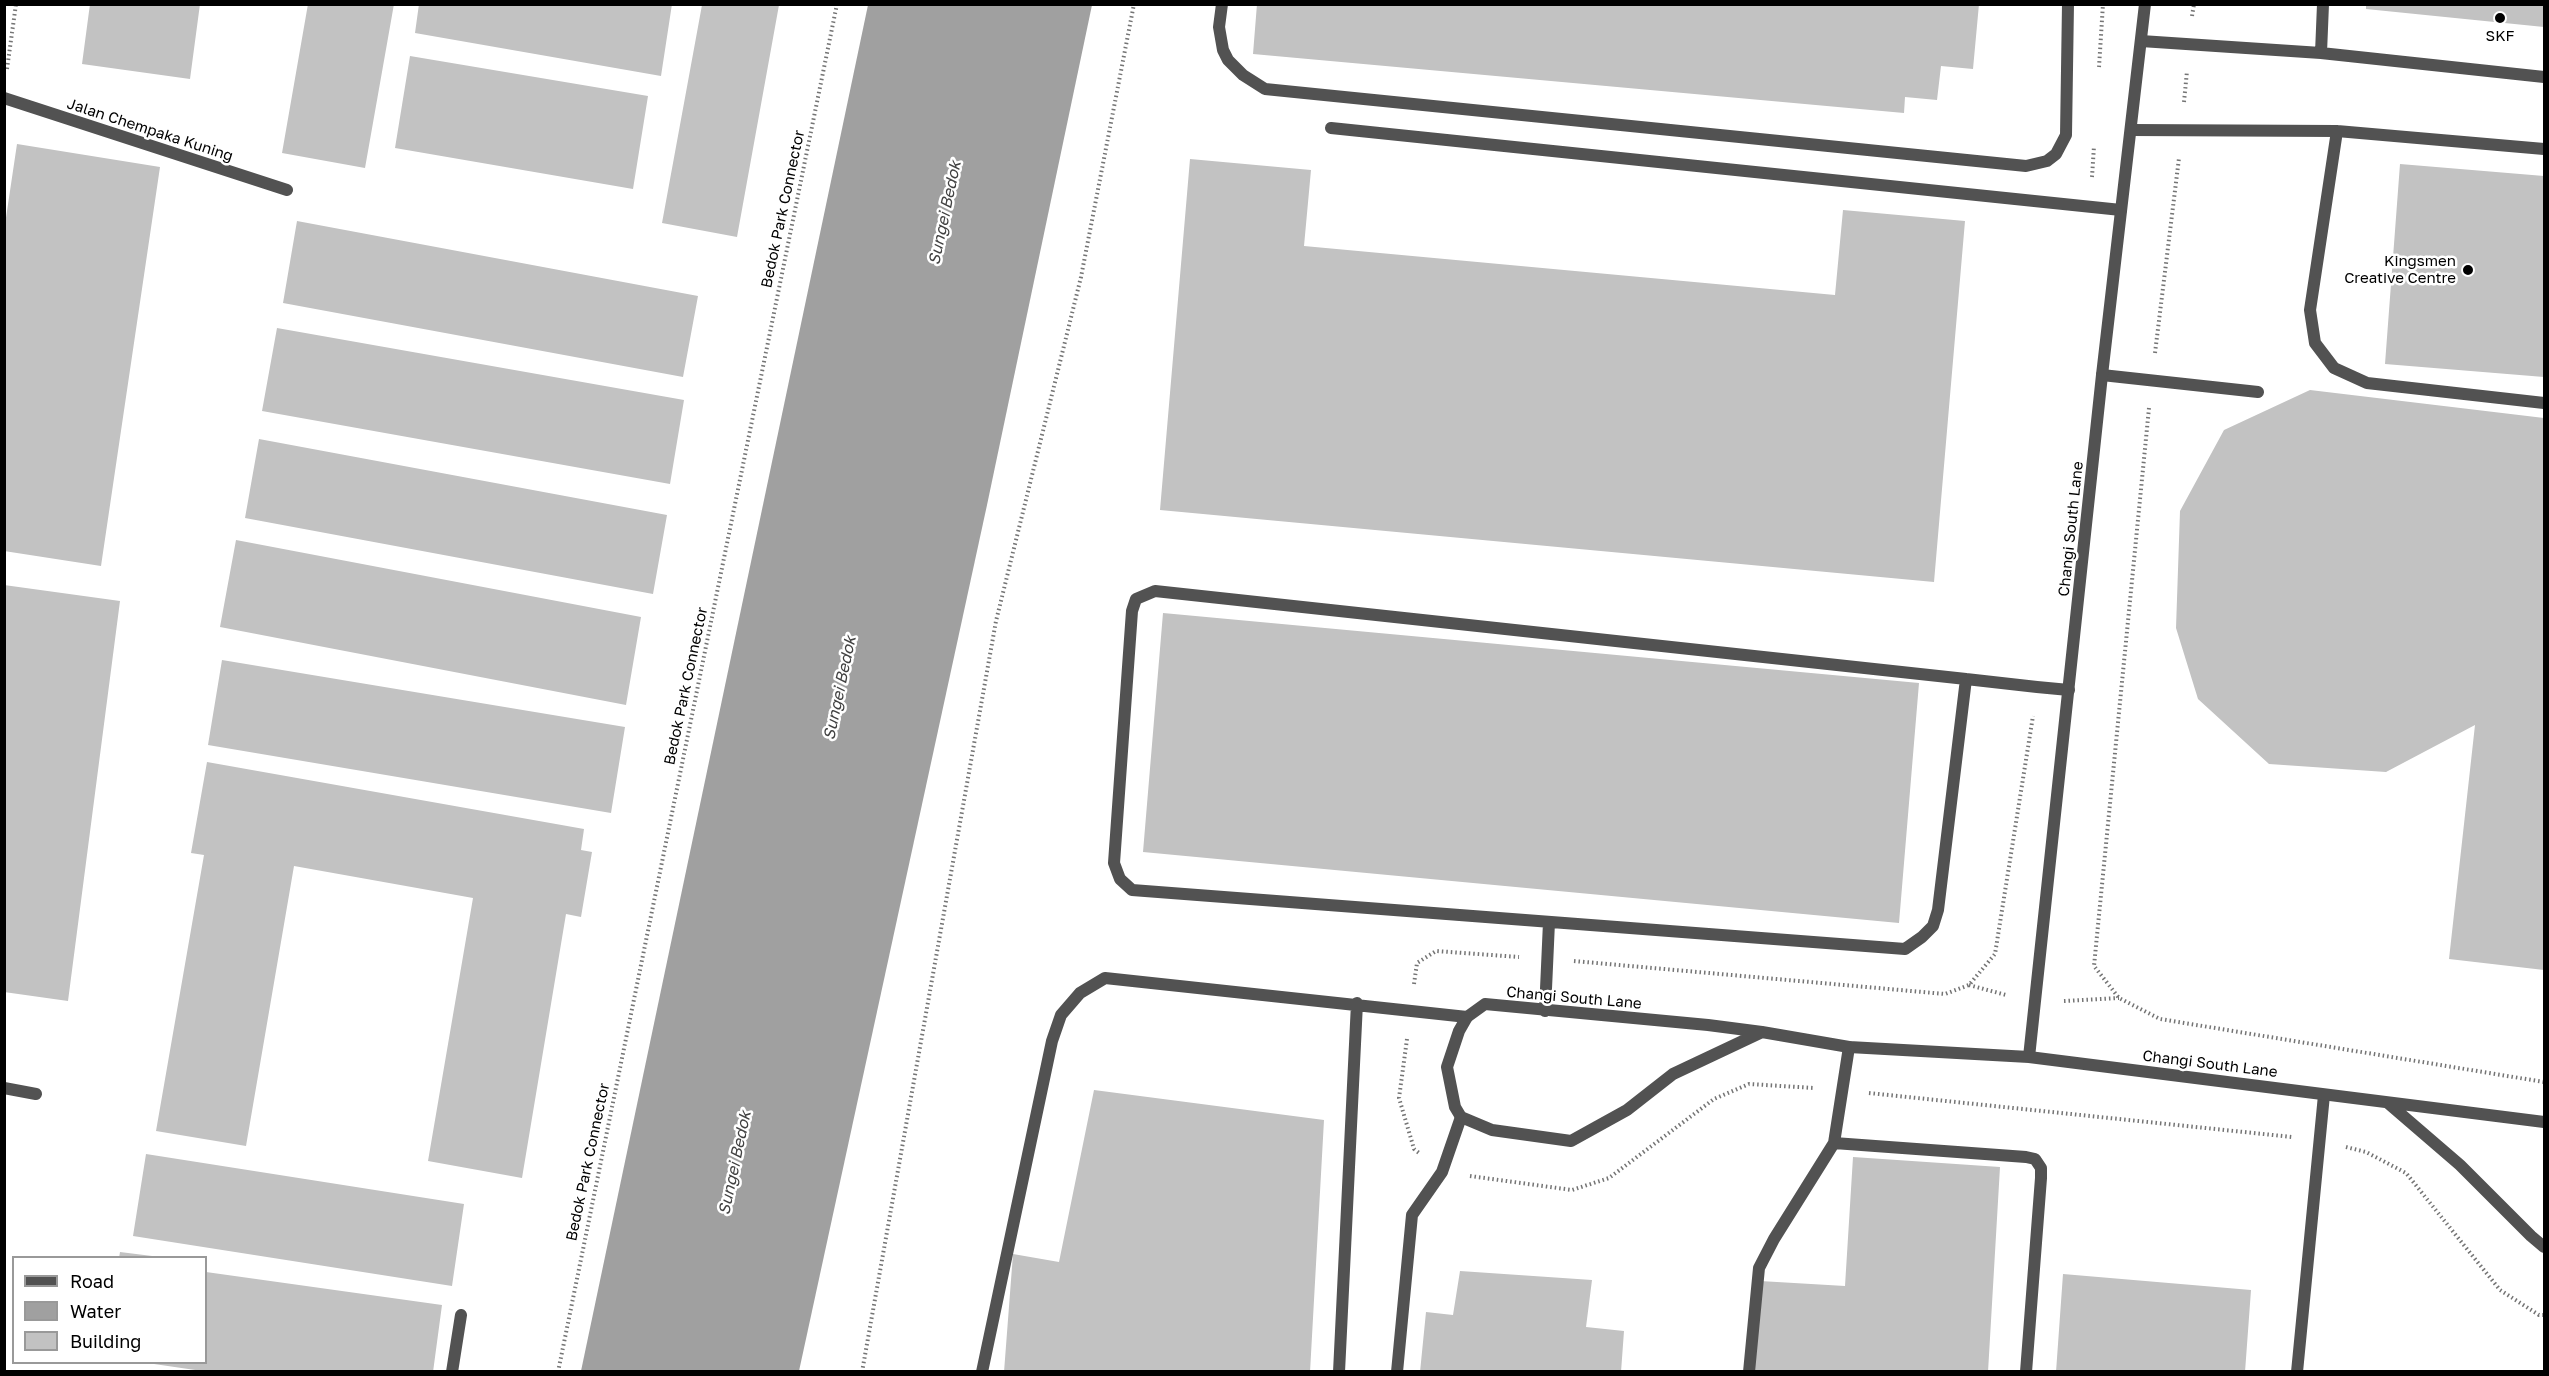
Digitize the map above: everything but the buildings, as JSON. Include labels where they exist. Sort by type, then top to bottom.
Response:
[{"type":"street","points":[[1222,4],[1219,27],[1223,50],[1228,60],[1243,75],[1265,89],[2026,166],[2047,161],[2056,154],[2067,135],[2068,4]]},
{"type":"street","name":"Changi South Lane","points":[[2029,1057],[2102,375],[2145,4]]},
{"type":"street","points":[[2321,53],[2323,4]]},
{"type":"street","points":[[2141,42],[2321,53],[2544,76]]},
{"type":"street","name":"Jalan Chempaka Kuning","points":[[4,98],[287,190]]},
{"type":"street","points":[[1332,128],[2121,210]]},
{"type":"street","points":[[2132,130],[2337,131],[2544,149]]},
{"type":"street","points":[[2337,131],[2310,310],[2315,343],[2334,368],[2367,383],[2544,403]]},
{"type":"street","points":[[2102,375],[2258,392]]},
{"type":"street","points":[[1966,679],[1938,910],[1933,926],[1905,949],[1132,890],[1120,879],[1114,863],[1132,611],[1136,599],[1155,591],[2069,690]]},
{"type":"street","points":[[1545,1011],[1549,922]]},
{"type":"street","points":[[982,1371],[1052,1041],[1061,1016],[1080,993],[1105,978],[1357,1003],[1467,1017],[1459,1031],[1447,1066],[1455,1107],[1461,1117],[1492,1130],[1570,1141],[1627,1110],[1673,1074],[1762,1032]]},
{"type":"street","points":[[1339,1371],[1357,1003]]},
{"type":"street","name":"Changi South Lane","points":[[1467,1017],[1485,1004],[1762,1032],[1849,1047],[2029,1057],[2544,1122]]},
{"type":"street","points":[[1749,1371],[1759,1268],[1774,1239],[1834,1143],[1849,1047]]},
{"type":"street","points":[[4,1088],[36,1094]]},
{"type":"street","points":[[2298,1371],[2324,1095]]},
{"type":"street","points":[[2387,1102],[2460,1165],[2531,1236],[2544,1246]]},
{"type":"street","points":[[1397,1371],[1412,1215],[1442,1172],[1461,1117]]},
{"type":"street","points":[[1834,1143],[2035,1159],[2041,1168],[2041,1178],[2026,1371]]},
{"type":"street","points":[[452,1371],[461,1315]]},
{"type":"path","points":[[7,70],[16,4]]},
{"type":"path","name":"Bedok Park Connector","points":[[558,1371],[837,4]]},
{"type":"path","points":[[862,1371],[996,621],[1081,277],[1134,4]]},
{"type":"path","points":[[2098,76],[2103,4]]},
{"type":"path","points":[[2194,4],[2182,130],[2151,381],[2094,966],[2119,998],[2160,1019],[2544,1082]]},
{"type":"path","points":[[2090,207],[2095,135]]},
{"type":"path","points":[[1411,1010],[1417,963],[1436,951],[1945,994],[1969,985],[1995,954],[2037,687]]},
{"type":"water","name":"Sungei Bedok","points":[[868,5],[1092,5],[987,505],[799,1371],[581,1371]]},
{"type":"place","name":"SKF","points":[[2500,18]]},
{"type":"place","name":"Kingsmen Creative Centre","points":[[2468,270]]}]
